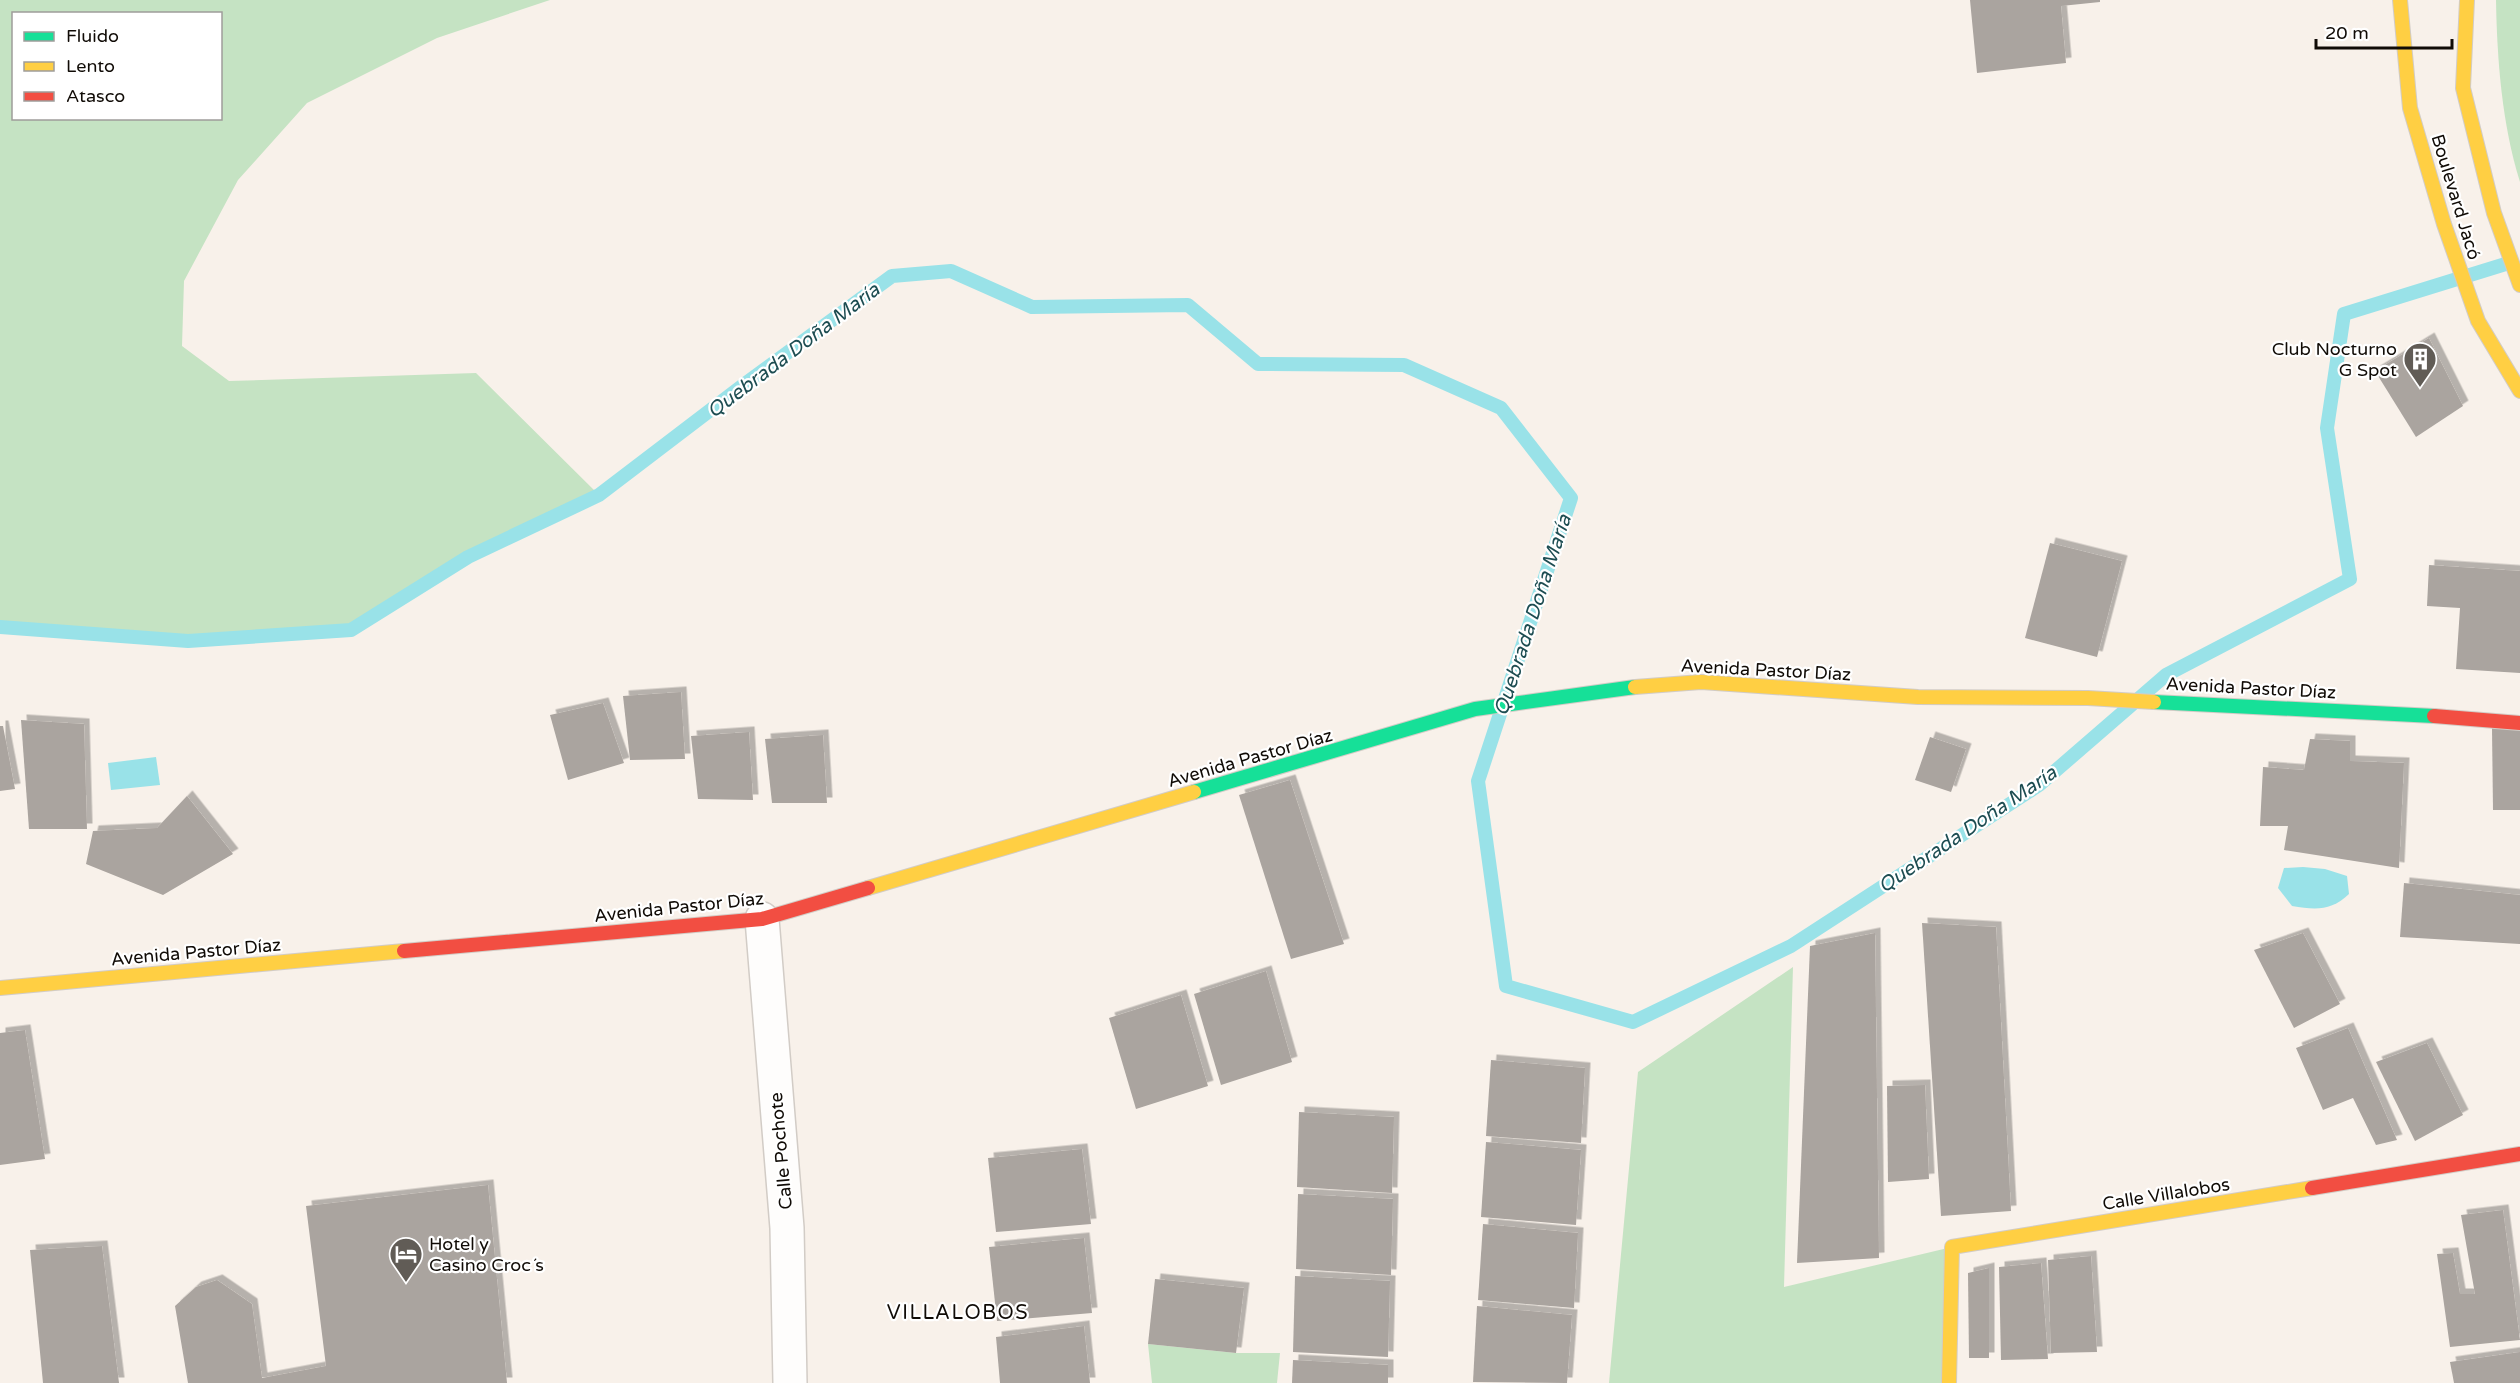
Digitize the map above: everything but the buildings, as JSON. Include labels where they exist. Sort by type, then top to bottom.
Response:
[{"type":"street","name":"Boulevard Jacó","points":[[2400,0],[2410,108],[2444,224],[2478,321],[2520,391]]},
{"type":"street","name":"Boulevard Jacó","points":[[2467,0],[2463,88],[2494,213],[2520,285]]},
{"type":"street","name":"Avenida Pastor Díaz","points":[[0,988],[762,919],[1475,709],[1628,687],[1701,682],[1918,696],[2088,698],[2390,712],[2520,723]]},
{"type":"street","name":"Calle Pochote","points":[[762,919],[787,1228],[790,1383]]},
{"type":"street","name":"Calle Villalobos","points":[[1949,1383],[1952,1248],[2520,1154]]},
{"type":"green space","points":[[0,0],[550,0],[437,38],[307,103],[238,180],[184,281],[182,346],[229,381],[476,373],[599,495],[468,557],[351,630],[188,641],[0,627]]},
{"type":"green space","points":[[2496,0],[2520,0],[2520,182],[2505,115]]},
{"type":"green space","points":[[1793,967],[1784,1287],[1952,1247],[1949,1383],[1609,1383],[1638,1072]]},
{"type":"green space","points":[[1148,1344],[1236,1353],[1280,1353],[1277,1383],[1152,1383]]},
{"type":"water","points":[[156,757],[160,785],[111,790],[108,763]]},
{"type":"water","points":[[2284,868],[2325,869],[2347,876],[2349,894],[2336,904],[2323,908],[2292,906],[2278,888]]},
{"type":"waterway","name":"Quebrada Doña María","points":[[0,627],[188,641],[351,630],[468,557],[599,495],[892,276],[951,271],[1032,307],[1188,305],[1258,364],[1404,365],[1501,408],[1571,498],[1478,781],[1506,986],[1633,1022],[1791,946],[2039,785],[2166,675],[2350,579],[2327,428],[2344,314],[2512,262]]},
{"type":"traffic: fast","points":[[1194,792],[1475,709],[1635,687]]},
{"type":"traffic: fast","points":[[2154,702],[2434,716]]},
{"type":"traffic: slow","points":[[2400,0],[2410,108],[2444,224],[2478,321],[2520,391]]},
{"type":"traffic: slow","points":[[2467,0],[2463,88],[2494,213],[2520,285]]},
{"type":"traffic: slow","points":[[1635,687],[1701,682],[1918,697],[2088,698],[2154,702]]},
{"type":"traffic: slow","points":[[868,888],[1194,792]]},
{"type":"traffic: slow","points":[[0,988],[404,951]]},
{"type":"traffic: slow","points":[[1949,1383],[1952,1247],[2312,1188]]},
{"type":"traffic: jam","points":[[2434,716],[2520,723]]},
{"type":"traffic: jam","points":[[404,951],[762,919],[868,888]]},
{"type":"traffic: jam","points":[[2312,1188],[2520,1154]]},
{"type":"place","name":"Club Nocturno G Spot","points":[[2420,388]]},
{"type":"place","name":"Hotel y Casino Croc´s","points":[[406,1283]]},
{"type":"district","name":"VILLALOBOS","points":[[958,1312]]}]
